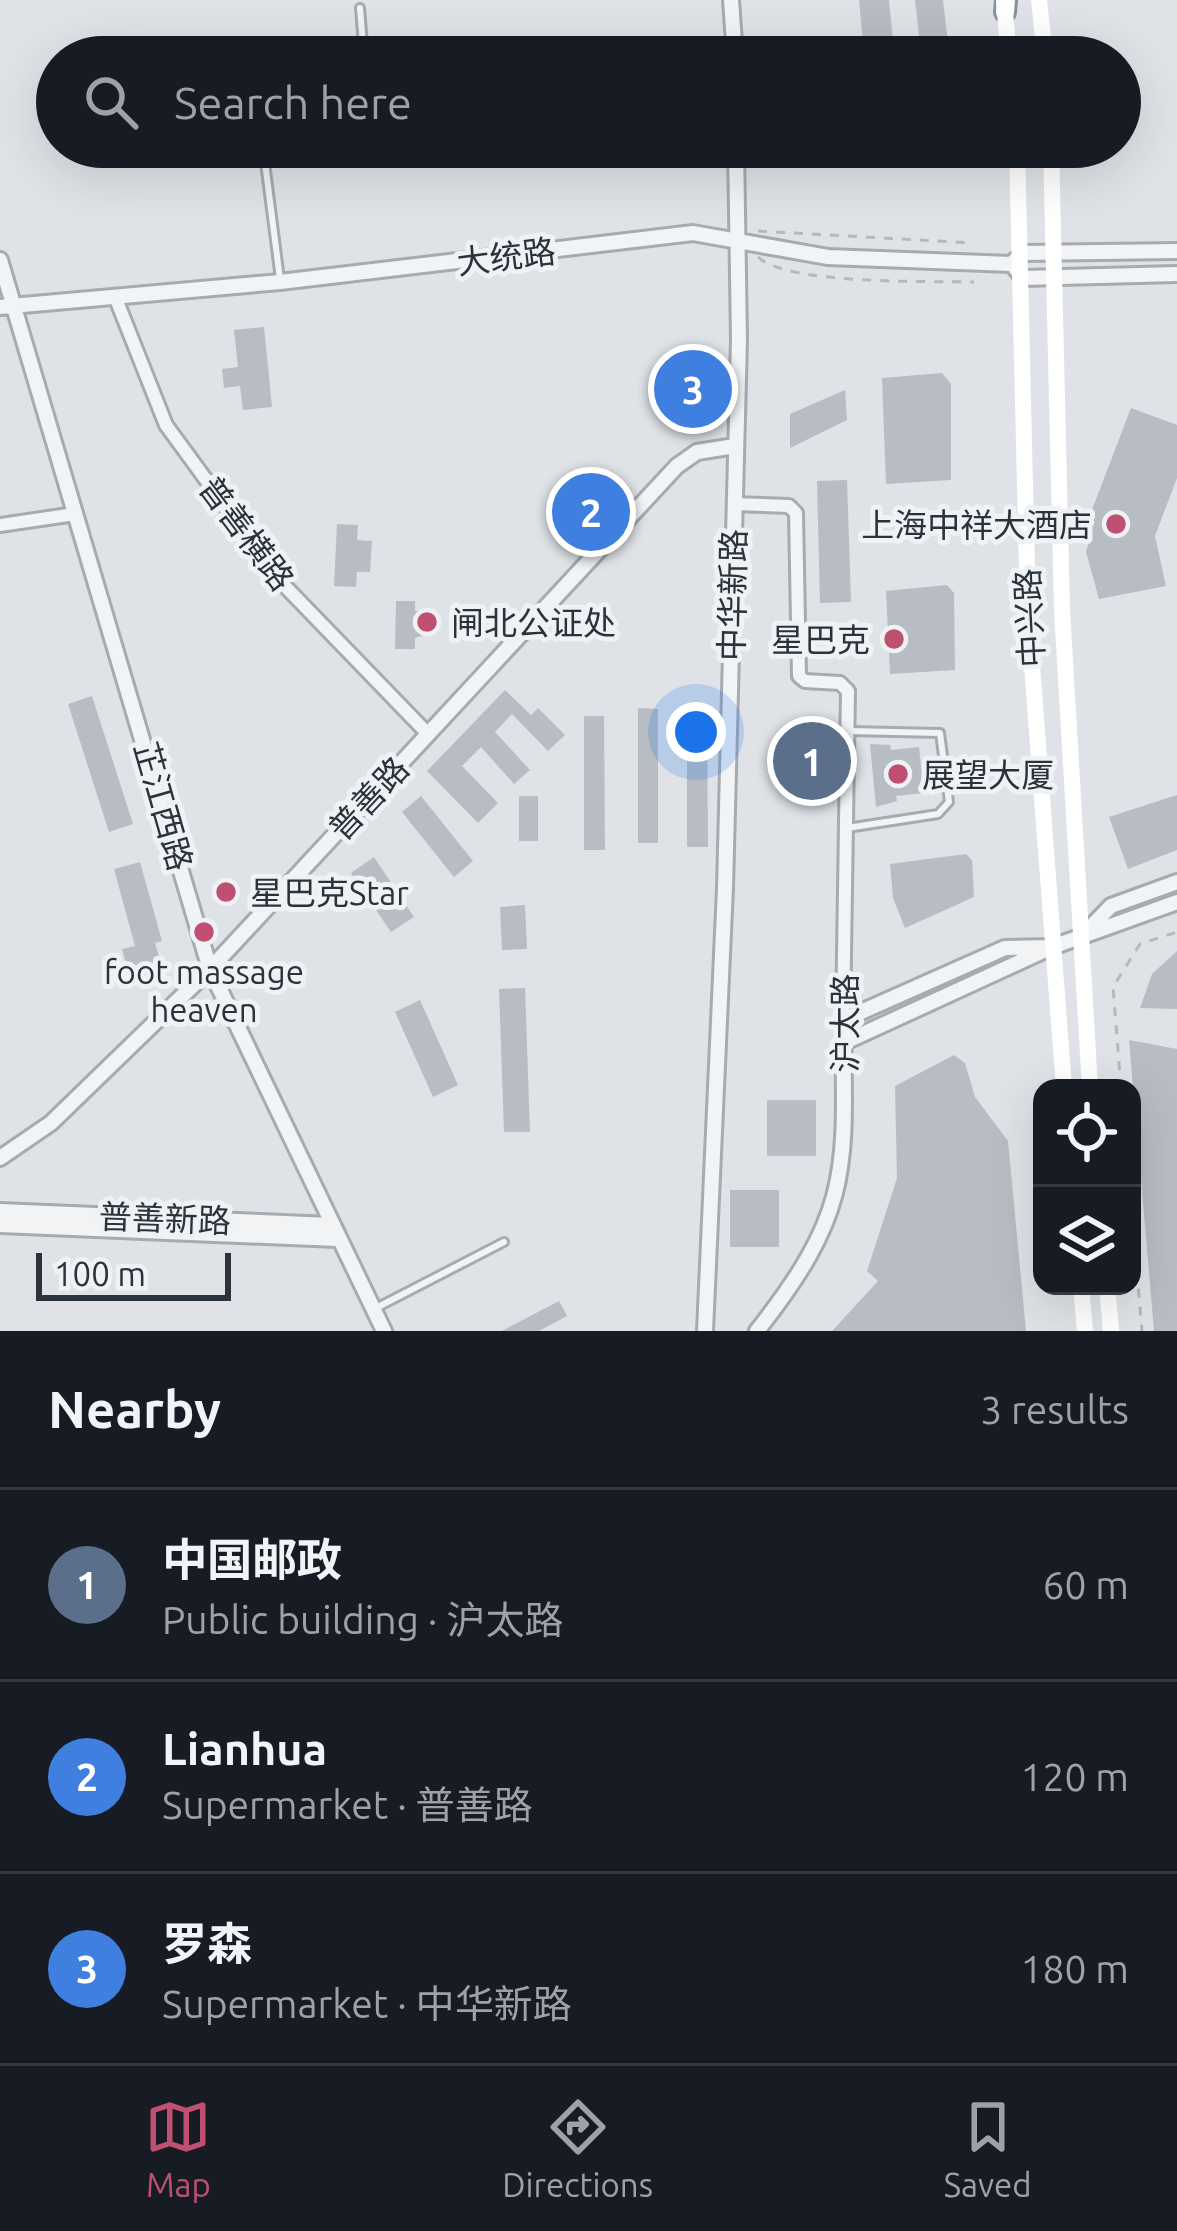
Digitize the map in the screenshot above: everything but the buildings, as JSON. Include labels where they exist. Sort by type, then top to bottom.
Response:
[{"type":"main road","points":[[1040,0],[1043,36]]},
{"type":"main road","points":[[1005,4],[1007,36]]},
{"type":"main road","name":"中兴路","points":[[1017,168],[1028,613],[1063,1079]]},
{"type":"main road","name":"中兴路","points":[[1052,168],[1062,610],[1089,1079]]},
{"type":"main road","points":[[1082,1295],[1085,1331]]},
{"type":"main road","points":[[1108,1295],[1111,1331]]},
{"type":"street","points":[[731,0],[734,36]]},
{"type":"street","name":"中华新路","points":[[706,1331],[719,1100],[740,240],[737,168]]},
{"type":"street","name":"大统路","points":[[8,306],[280,282],[693,233],[828,256],[1019,265],[1058,279],[1177,274]]},
{"type":"street","name":"大统路","points":[[1019,265],[1057,254],[1177,251]]},
{"type":"street","name":"芷江西路","points":[[0,260],[8,306],[210,969],[384,1331]]},
{"type":"street","name":"普善横路","points":[[116,298],[166,425],[280,581],[428,734]]},
{"type":"street","name":"普善路","points":[[0,1158],[51,1123],[210,969],[677,466],[697,452],[735,446]]},
{"type":"street","name":"沪太路","points":[[734,504],[789,506],[796,513],[799,676],[805,681],[840,682],[848,691],[844,1149],[831,1219],[798,1279],[757,1331]]},
{"type":"street","points":[[0,525],[75,514]]},
{"type":"street","points":[[1080,938],[1112,906],[1177,882]]},
{"type":"street","points":[[843,1042],[1052,947],[1177,902]]},
{"type":"street","points":[[843,1020],[1005,948],[1052,947]]},
{"type":"street","name":"普善新路","points":[[0,1211],[334,1232]]},
{"type":"street","name":"普善新路","points":[[0,1225],[334,1232]]},
{"type":"lane","points":[[360,8],[362,36]]},
{"type":"lane","points":[[266,168],[280,282]]},
{"type":"lane","points":[[847,828],[938,814],[950,802],[940,733],[849,731]]},
{"type":"lane","points":[[373,1309],[504,1242]]},
{"type":"path","points":[[791,232],[974,243]]},
{"type":"path","points":[[782,268],[854,278],[974,282]]},
{"type":"path","points":[[1120,1079],[1113,987],[1140,944],[1177,932]]},
{"type":"path","points":[[1139,1295],[1142,1331]]},
{"type":"place","name":"罗森","points":[[693,389]]},
{"type":"place","name":"Lianhua","points":[[591,512]]},
{"type":"place","name":"上海中祥大酒店","points":[[1116,524]]},
{"type":"place","name":"闸北公证处","points":[[427,622]]},
{"type":"place","name":"星巴克","points":[[894,639]]},
{"type":"place","name":"中国邮政","points":[[812,761]]},
{"type":"place","name":"展望大厦","points":[[898,774]]},
{"type":"place","name":"星巴克Star","points":[[226,892]]},
{"type":"place","name":"foot massage heaven","points":[[204,932]]}]
